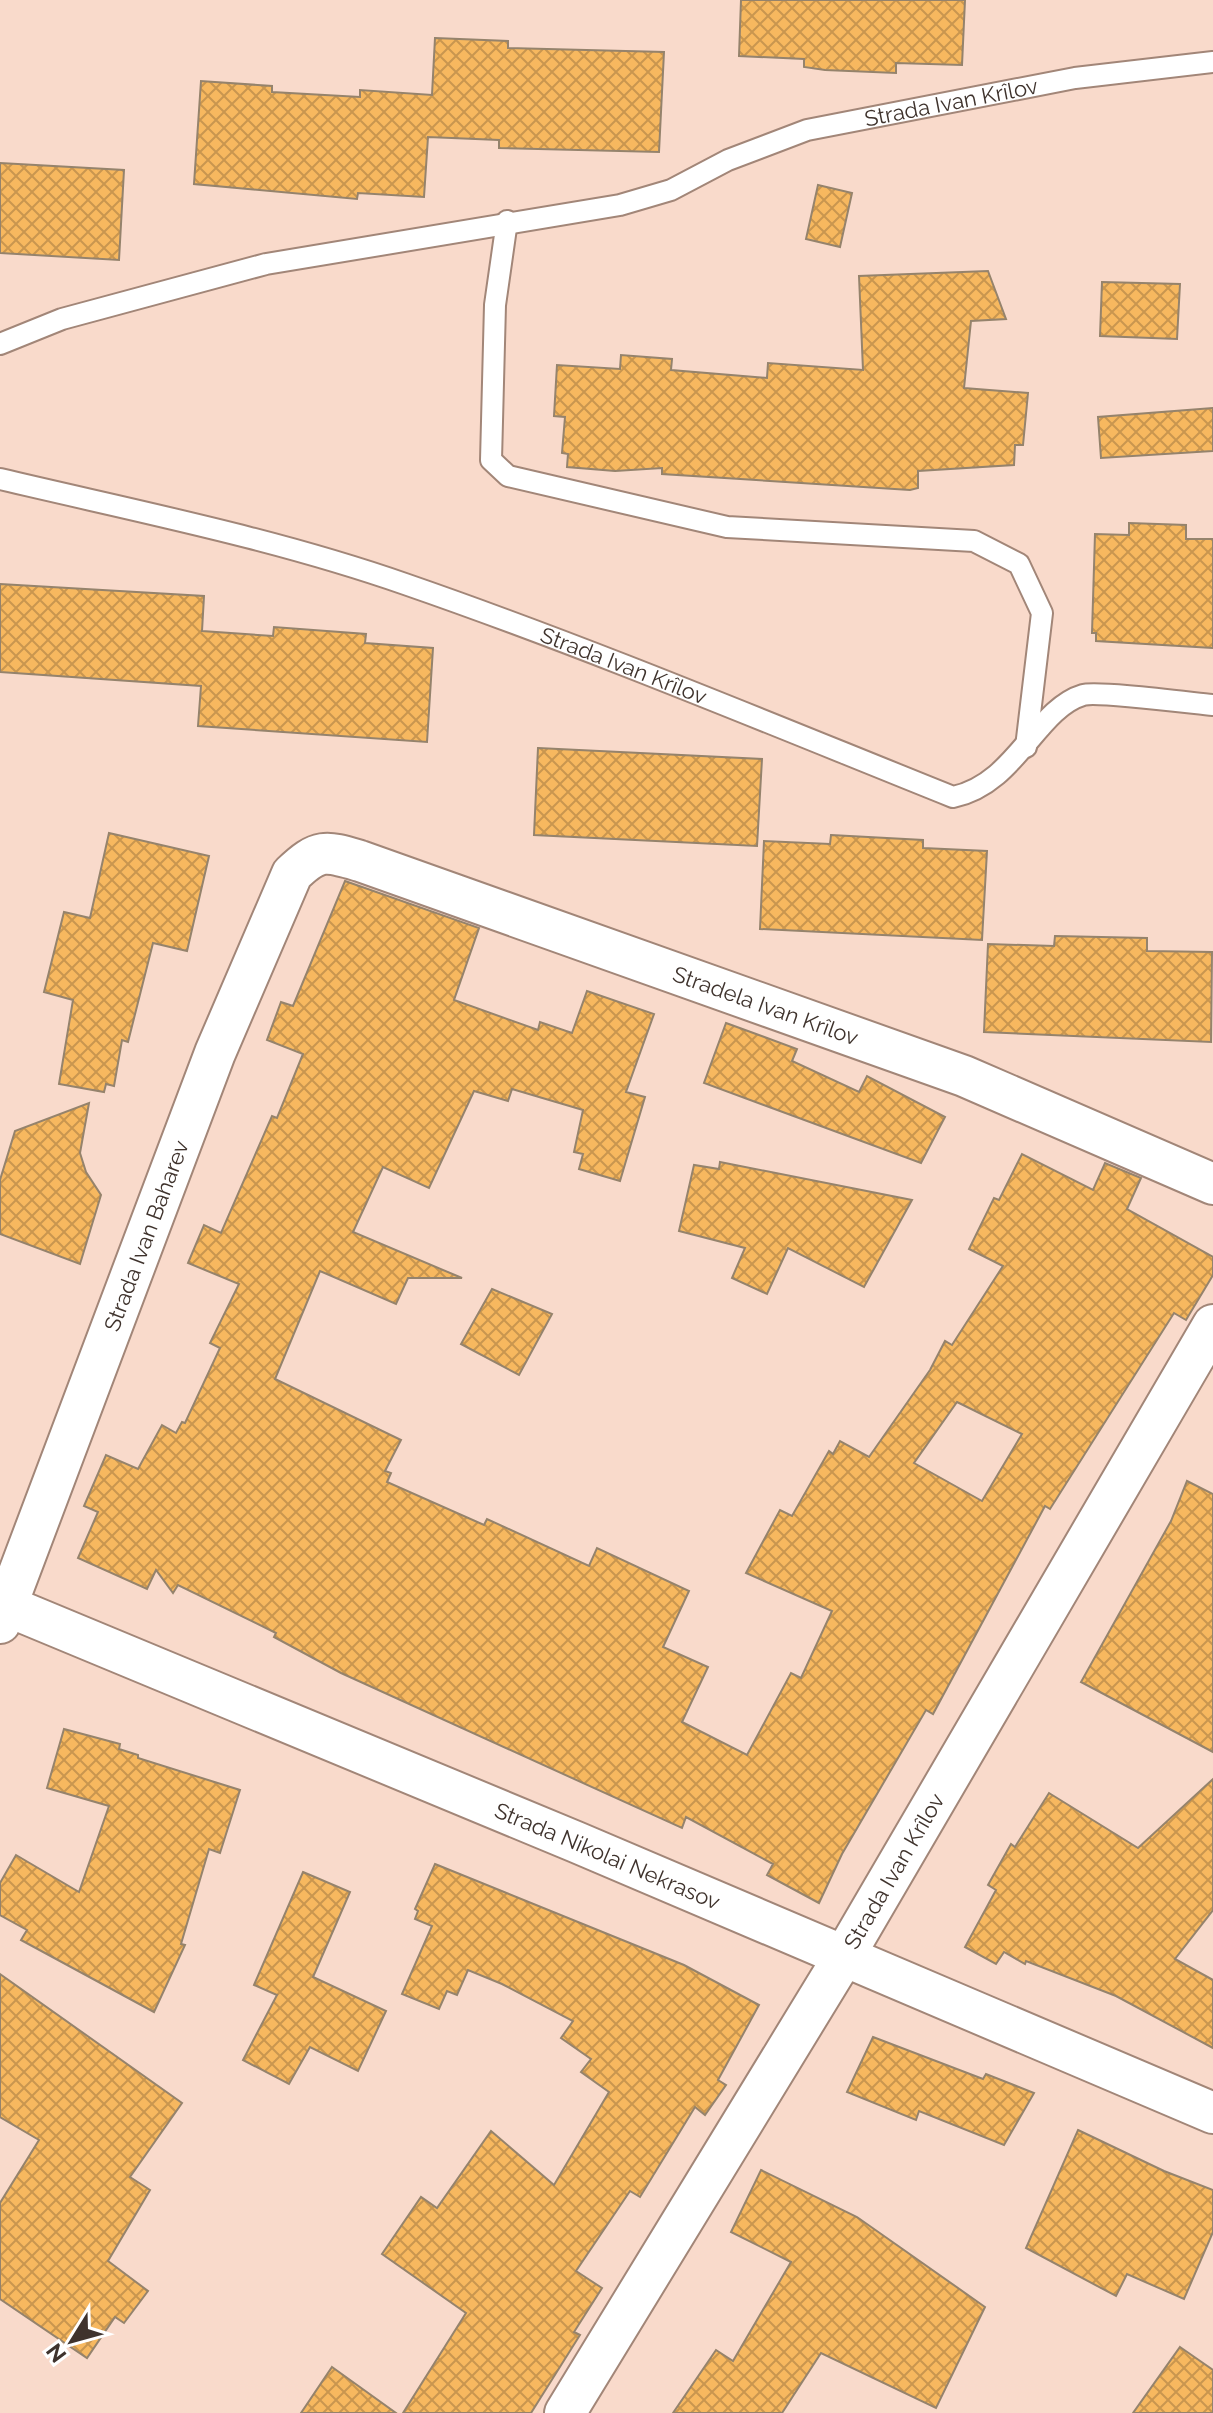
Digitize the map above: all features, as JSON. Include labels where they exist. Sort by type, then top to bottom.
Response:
[{"type":"street","name":"Stradela Ivan Krîlov","points":[[311,856],[329,852],[360,861],[964,1076],[1213,1184]]},
{"type":"street","name":"Strada Ivan Baharev","points":[[1,1610],[215,1053],[292,874],[311,856]]},
{"type":"street","name":"Strada Ivan Krîlov","points":[[565,2413],[843,1958],[1213,1325]]},
{"type":"street","name":"Strada Nikolai Nekrasov","points":[[1,1610],[576,1842],[1213,2113]]},
{"type":"lane","name":"Strada Ivan Krîlov","points":[[0,344],[62,319],[266,264],[507,221],[620,205],[671,190],[728,160],[807,130],[1075,78],[1213,62]]},
{"type":"lane","points":[[507,221],[495,305],[491,460],[496,468],[508,476],[727,527],[974,541],[1019,564],[1042,613],[1026,747]]},
{"type":"lane","name":"Strada Ivan Krîlov","points":[[0,479],[231,532],[403,584],[775,724],[953,797],[972,793],[1026,747],[1052,715],[1083,694],[1213,705]]},
{"type":"building","points":[[741,0],[965,0],[962,65],[896,63],[896,73],[825,70],[804,67],[804,59],[739,56]]},
{"type":"building","points":[[435,38],[508,41],[508,48],[664,52],[659,152],[499,148],[499,140],[428,137],[424,197],[358,193],[357,199],[194,184],[201,81],[272,86],[272,92],[360,97],[360,90],[432,95]]},
{"type":"building","points":[[0,163],[124,170],[119,260],[0,253]]},
{"type":"building","points":[[818,185],[852,193],[840,247],[806,239]]},
{"type":"building","points":[[988,271],[1006,319],[971,321],[964,388],[1028,393],[1023,445],[1015,445],[1014,465],[918,471],[918,488],[910,490],[662,474],[662,468],[615,471],[567,467],[568,454],[562,453],[565,417],[554,416],[557,365],[620,369],[621,355],[672,359],[671,370],[767,378],[768,363],[863,370],[859,276]]},
{"type":"building","points":[[1102,282],[1180,284],[1177,339],[1100,336]]},
{"type":"building","points":[[1213,408],[1213,451],[1101,458],[1098,417]]},
{"type":"building","points":[[1129,523],[1186,525],[1186,539],[1213,539],[1213,648],[1096,641],[1096,633],[1092,633],[1095,534],[1129,535]]},
{"type":"building","points":[[0,584],[204,596],[202,631],[273,636],[274,627],[366,634],[365,643],[433,648],[427,742],[198,726],[201,686],[0,672]]},
{"type":"building","points":[[538,748],[762,759],[757,846],[534,835]]},
{"type":"building","points":[[109,833],[209,856],[187,951],[153,943],[128,1042],[122,1040],[114,1086],[106,1084],[104,1092],[59,1084],[73,1000],[44,992],[64,912],[90,918]]},
{"type":"building","points":[[831,835],[923,840],[923,848],[987,851],[982,940],[760,929],[764,841],[830,844]]},
{"type":"building","points":[[345,881],[479,928],[454,1000],[538,1030],[540,1022],[572,1033],[587,991],[654,1014],[626,1092],[645,1097],[620,1181],[579,1169],[583,1154],[574,1152],[583,1110],[512,1089],[508,1101],[474,1091],[429,1188],[383,1167],[353,1232],[462,1278],[408,1278],[396,1304],[320,1271],[275,1379],[401,1440],[385,1471],[391,1473],[387,1482],[484,1525],[487,1519],[589,1566],[597,1548],[689,1591],[663,1647],[708,1667],[682,1722],[747,1755],[791,1673],[801,1678],[832,1611],[746,1573],[780,1510],[792,1516],[829,1451],[833,1454],[840,1441],[869,1457],[930,1370],[945,1341],[952,1345],[1003,1266],[969,1249],[994,1198],[999,1200],[1022,1154],[1093,1190],[1105,1163],[1141,1178],[1127,1209],[1213,1257],[1213,1275],[1186,1320],[1174,1313],[1050,1509],[1045,1506],[933,1714],[926,1710],[842,1854],[819,1903],[767,1875],[773,1864],[686,1817],[682,1828],[341,1673],[274,1637],[276,1633],[178,1585],[173,1593],[156,1570],[147,1589],[78,1558],[98,1512],[84,1506],[106,1455],[138,1469],[162,1425],[176,1433],[182,1422],[185,1423],[220,1348],[210,1343],[239,1284],[188,1263],[204,1225],[221,1233],[272,1116],[277,1118],[303,1054],[267,1040],[281,1002],[293,1006]],"holes":[[[957,1402],[1022,1434],[982,1501],[914,1463]]]},
{"type":"building","points":[[1055,936],[1147,938],[1147,951],[1212,952],[1211,1042],[984,1032],[988,944],[1054,946]]},
{"type":"building","points":[[726,1023],[797,1049],[792,1061],[859,1092],[867,1076],[945,1117],[921,1163],[704,1083]]},
{"type":"building","points":[[89,1103],[80,1153],[86,1172],[101,1195],[80,1264],[0,1234],[0,1180],[15,1131]]},
{"type":"building","points":[[720,1162],[912,1200],[864,1287],[788,1248],[767,1294],[732,1278],[745,1248],[679,1231],[694,1165],[719,1169]]},
{"type":"building","points":[[492,1289],[552,1314],[519,1375],[461,1344]]},
{"type":"building","points":[[1187,1481],[1213,1494],[1213,1752],[1081,1682],[1171,1521]]},
{"type":"building","points":[[64,1729],[120,1744],[119,1749],[138,1755],[138,1758],[240,1790],[220,1853],[209,1849],[181,1944],[185,1945],[154,2012],[21,1940],[27,1930],[0,1915],[0,1883],[16,1855],[79,1892],[109,1806],[47,1788]]},
{"type":"building","points":[[1213,1779],[1213,1910],[1175,1959],[1213,1980],[1213,2048],[1116,1996],[1026,1961],[1025,1964],[1004,1952],[996,1964],[965,1947],[996,1890],[988,1885],[1011,1844],[1015,1847],[1049,1793],[1138,1848]]},
{"type":"building","points":[[435,1864],[684,1965],[759,2005],[718,2080],[726,2085],[705,2115],[695,2107],[640,2197],[630,2191],[576,2271],[602,2288],[574,2332],[580,2335],[531,2413],[403,2413],[466,2313],[382,2254],[421,2197],[437,2208],[491,2131],[554,2185],[609,2092],[581,2072],[591,2059],[561,2038],[573,2021],[502,1984],[468,1970],[457,1995],[447,1991],[439,2009],[402,1994],[432,1926],[415,1919],[418,1911],[415,1909]]},
{"type":"building","points":[[303,1872],[350,1892],[313,1977],[386,2011],[358,2071],[310,2047],[289,2084],[243,2060],[277,1995],[254,1985]]},
{"type":"building","points":[[0,1974],[182,2103],[130,2177],[150,2190],[108,2261],[148,2291],[124,2323],[115,2317],[87,2358],[0,2299],[0,2203],[39,2140],[0,2117]]},
{"type":"building","points":[[873,2037],[983,2079],[986,2074],[1034,2093],[1004,2145],[919,2111],[916,2120],[847,2092]]},
{"type":"building","points":[[1078,2130],[1164,2171],[1213,2190],[1213,2232],[1184,2299],[1127,2274],[1116,2296],[1026,2248]]},
{"type":"building","points":[[761,2170],[857,2217],[985,2307],[936,2408],[821,2353],[782,2413],[673,2413],[716,2350],[733,2361],[791,2262],[731,2232]]},
{"type":"building","points":[[1180,2347],[1213,2370],[1213,2413],[1133,2413]]},
{"type":"building","points":[[332,2367],[396,2413],[301,2413]]}]
